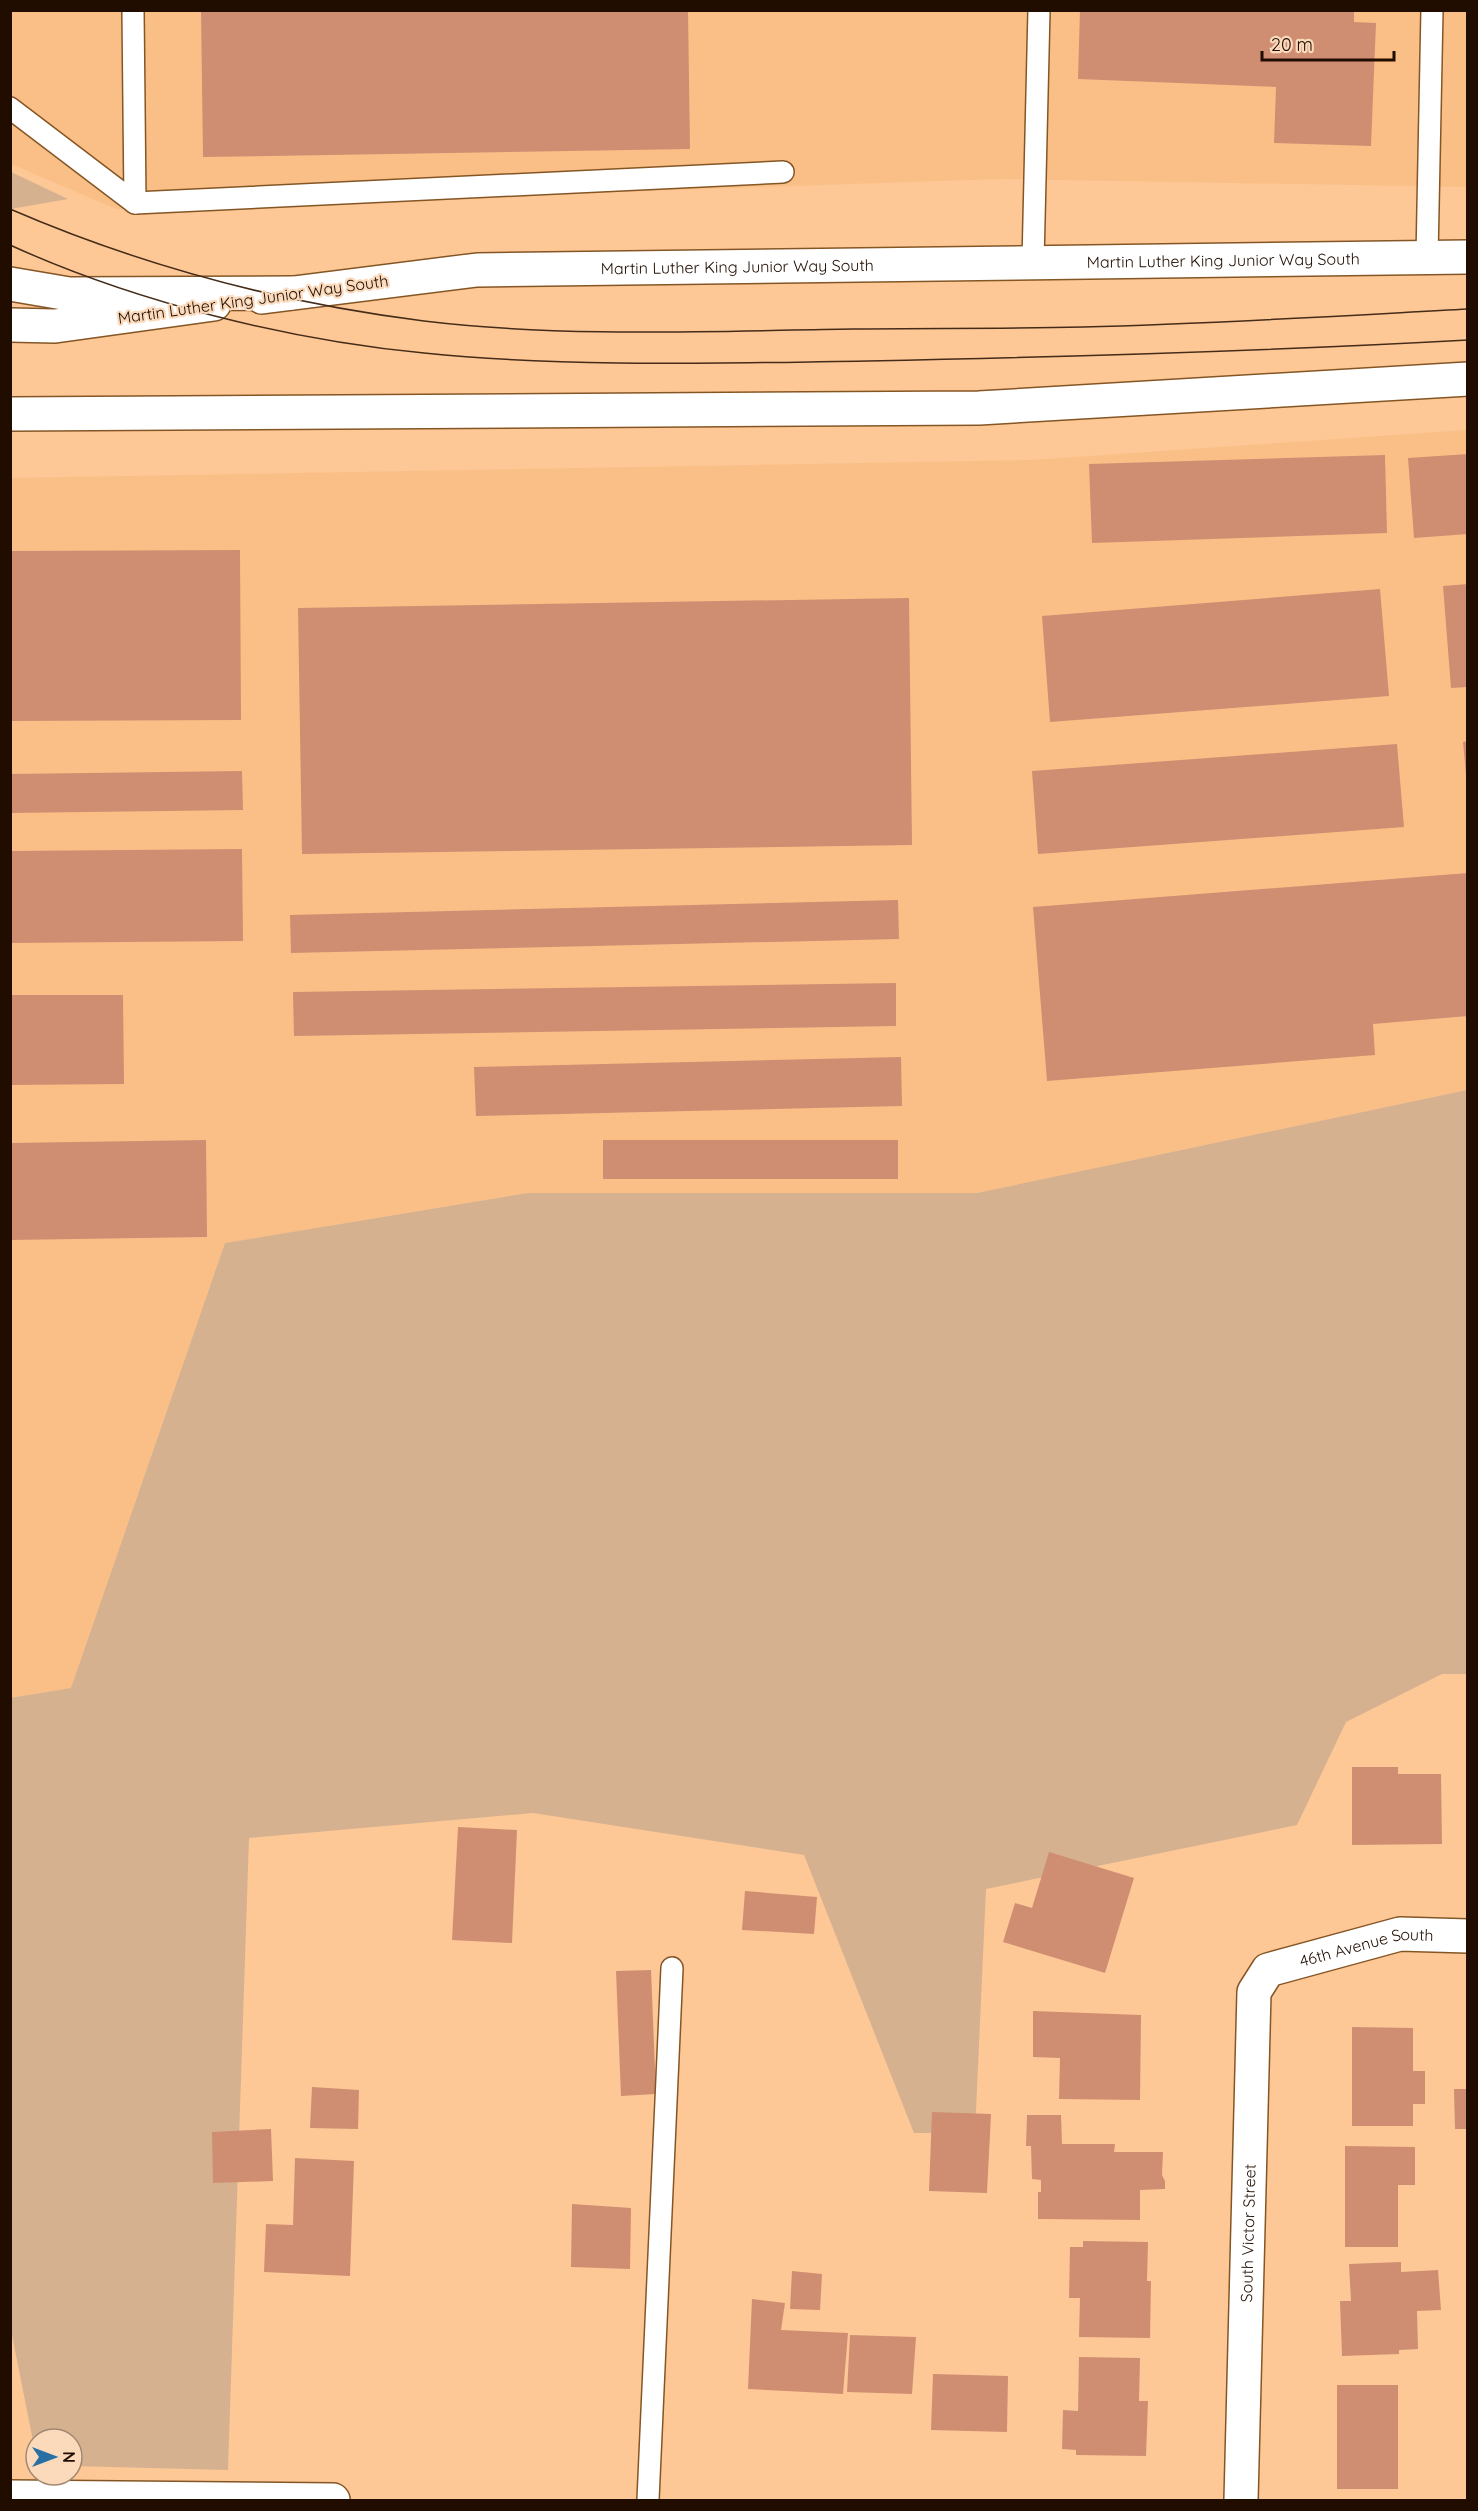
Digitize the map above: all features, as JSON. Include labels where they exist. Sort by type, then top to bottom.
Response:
[{"type":"main road","name":"Martin Luther King Junior Way South","points":[[10,325],[55,326],[477,270],[1467,257]]},
{"type":"main road","points":[[10,284],[69,294],[291,293]]},
{"type":"main road","points":[[10,414],[979,408],[1467,379]]},
{"type":"main road","name":"46th Avenue South","points":[[1268,1970],[1400,1934],[1467,1936]]},
{"type":"main road","name":"South Victor Street","points":[[1242,2500],[1254,1992],[1268,1970]]},
{"type":"main road","points":[[10,2497],[333,2500]]},
{"type":"lane","points":[[133,10],[135,203]]},
{"type":"lane","points":[[1033,262],[1039,10]]},
{"type":"lane","points":[[1426,257],[1432,10]]},
{"type":"lane","points":[[10,108],[135,203],[783,172]]},
{"type":"lane","points":[[648,2500],[672,1968]]},
{"type":"shaded area","points":[[10,11],[1467,11],[1467,187],[1001,179],[116,209],[11,164]]},
{"type":"shaded area","points":[[11,172],[68,199],[11,209]]},
{"type":"shaded area","points":[[1467,430],[1467,1090],[977,1193],[528,1193],[225,1243],[71,1688],[11,1698],[11,478],[1030,460]]},
{"type":"shaded area","points":[[1467,1090],[1467,1674],[1442,1674],[1346,1722],[1297,1825],[986,1889],[975,2133],[914,2133],[804,1855],[533,1813],[249,1838],[228,2470],[84,2466],[84,2427],[30,2427],[10,2325],[10,1698],[71,1688],[225,1243],[528,1193],[977,1193]]},
{"type":"building","points":[[201,10],[688,10],[690,149],[203,157]]},
{"type":"building","points":[[1080,10],[1354,10],[1354,22],[1376,23],[1371,146],[1274,143],[1276,87],[1078,79]]},
{"type":"building","points":[[1468,454],[1468,534],[1414,538],[1408,458]]},
{"type":"building","points":[[1385,455],[1387,533],[1092,543],[1089,464]]},
{"type":"building","points":[[240,550],[241,720],[10,721],[10,551]]},
{"type":"building","points":[[1468,584],[1468,687],[1451,688],[1443,586]]},
{"type":"building","points":[[1380,589],[1389,696],[1050,722],[1042,616]]},
{"type":"building","points":[[909,598],[912,845],[302,854],[298,608]]},
{"type":"building","points":[[1468,741],[1468,775],[1466,775],[1463,742]]},
{"type":"building","points":[[1397,744],[1404,827],[1038,854],[1032,771]]},
{"type":"building","points":[[242,771],[243,810],[10,813],[10,774]]},
{"type":"building","points":[[242,849],[243,941],[10,943],[10,851]]},
{"type":"building","points":[[1468,873],[1468,1016],[1373,1024],[1375,1055],[1047,1081],[1033,907]]},
{"type":"building","points":[[898,900],[899,939],[291,953],[290,915]]},
{"type":"building","points":[[896,983],[896,1026],[294,1036],[293,992]]},
{"type":"building","points":[[10,995],[123,995],[124,1084],[10,1085]]},
{"type":"building","points":[[901,1057],[902,1106],[476,1116],[474,1067]]},
{"type":"building","points":[[206,1140],[207,1237],[10,1240],[10,1143]]},
{"type":"building","points":[[603,1140],[898,1140],[898,1179],[603,1179]]},
{"type":"building","points":[[1352,1767],[1398,1767],[1398,1774],[1441,1774],[1442,1844],[1352,1845]]},
{"type":"building","points":[[458,1827],[517,1830],[512,1943],[452,1940]]},
{"type":"building","points":[[1049,1852],[1134,1878],[1105,1973],[1003,1942],[1015,1903],[1032,1908]]},
{"type":"building","points":[[745,1891],[817,1897],[814,1934],[742,1930]]},
{"type":"building","points":[[651,1970],[656,2094],[621,2096],[616,1971]]},
{"type":"building","points":[[1033,2011],[1141,2015],[1140,2100],[1059,2099],[1060,2058],[1033,2057]]},
{"type":"building","points":[[1352,2027],[1413,2028],[1413,2071],[1425,2071],[1425,2104],[1413,2104],[1413,2126],[1352,2126]]},
{"type":"building","points":[[312,2087],[359,2090],[358,2129],[310,2128]]},
{"type":"building","points":[[1454,2089],[1468,2089],[1468,2129],[1455,2129]]},
{"type":"building","points":[[932,2112],[991,2114],[987,2193],[929,2191]]},
{"type":"building","points":[[1027,2115],[1061,2115],[1062,2144],[1115,2144],[1114,2152],[1163,2152],[1162,2175],[1165,2189],[1140,2190],[1140,2220],[1038,2219],[1038,2192],[1041,2192],[1041,2180],[1032,2179],[1031,2146],[1026,2146]]},
{"type":"building","points":[[271,2129],[273,2181],[213,2183],[212,2132]]},
{"type":"building","points":[[1345,2146],[1415,2147],[1415,2185],[1398,2185],[1398,2247],[1345,2247]]},
{"type":"building","points":[[295,2158],[354,2161],[350,2276],[264,2272],[266,2224],[293,2225]]},
{"type":"building","points":[[572,2204],[631,2208],[630,2269],[571,2267]]},
{"type":"building","points":[[1083,2241],[1148,2242],[1147,2281],[1151,2281],[1150,2338],[1079,2337],[1080,2298],[1069,2298],[1070,2247],[1083,2247]]},
{"type":"building","points":[[1401,2262],[1401,2272],[1438,2270],[1441,2310],[1417,2311],[1418,2349],[1399,2350],[1399,2354],[1342,2356],[1340,2301],[1351,2301],[1349,2264]]},
{"type":"building","points":[[792,2271],[822,2274],[820,2310],[790,2309]]},
{"type":"building","points":[[752,2299],[785,2303],[781,2330],[848,2333],[843,2394],[748,2389]]},
{"type":"building","points":[[850,2335],[916,2337],[912,2394],[847,2392]]},
{"type":"building","points":[[1079,2357],[1140,2358],[1139,2401],[1148,2401],[1146,2456],[1076,2455],[1076,2450],[1062,2449],[1063,2410],[1078,2411]]},
{"type":"building","points":[[933,2374],[1008,2376],[1007,2432],[931,2430]]},
{"type":"building","points":[[1337,2385],[1398,2385],[1398,2489],[1337,2489]]},
{"type":"tram line","points":[[10,209],[161,265],[265,293],[424,321],[531,330],[692,332],[1054,328],[1227,322],[1468,309]]},
{"type":"tram line","points":[[10,245],[108,284],[213,316],[320,339],[372,347],[480,358],[590,363],[868,361],[1168,353],[1468,340]]}]
